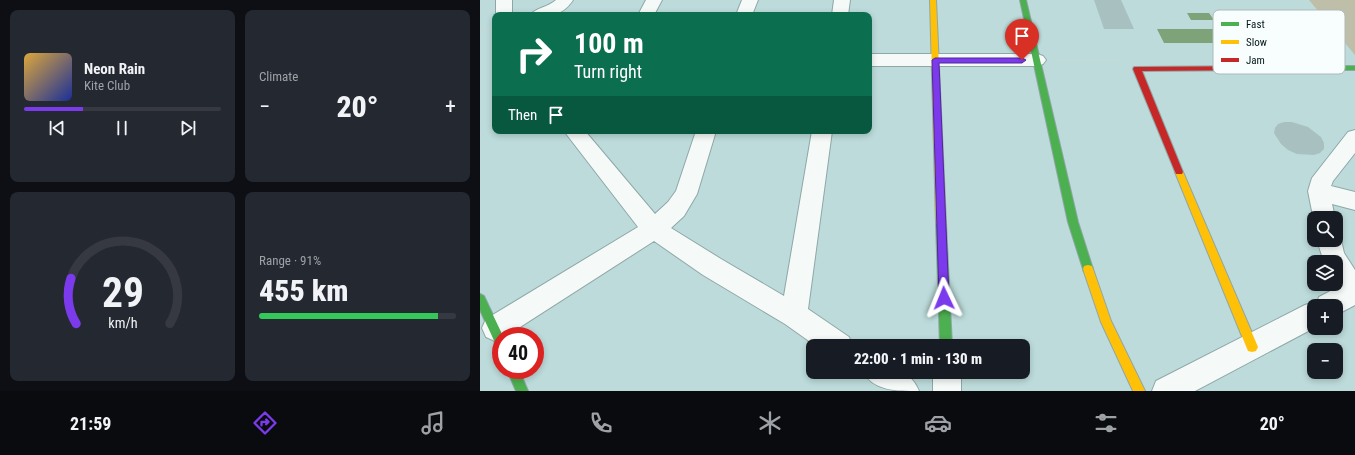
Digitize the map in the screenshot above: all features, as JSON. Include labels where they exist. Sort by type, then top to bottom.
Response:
[{"type":"street","points":[[504,0],[504,12]]},
{"type":"street","points":[[547,12],[556,9],[565,0]]},
{"type":"street","points":[[648,12],[654,0]]},
{"type":"street","points":[[745,12],[750,0]]},
{"type":"street","points":[[840,12],[842,0]]},
{"type":"street","points":[[933,0],[946,339]]},
{"type":"street","points":[[1023,0],[1073,222],[1106,322],[1139,391]]},
{"type":"street","points":[[872,60],[1037,60]]},
{"type":"street","points":[[1345,68],[1355,68]]},
{"type":"street","points":[[1213,69],[1137,69],[1252,347]]},
{"type":"street","points":[[578,134],[654,229],[712,267],[794,315],[829,339]]},
{"type":"street","points":[[510,327],[654,229],[676,209],[686,194],[705,134]]},
{"type":"street","points":[[794,315],[822,134]]},
{"type":"street","points":[[1323,211],[1319,191],[1323,178],[1345,152],[1355,137]]},
{"type":"street","points":[[1319,191],[1355,201]]},
{"type":"street","points":[[1331,247],[1333,256],[1354,293],[1342,299]]},
{"type":"street","points":[[480,299],[494,327]]},
{"type":"street","points":[[1166,391],[1307,318]]},
{"type":"street","points":[[517,379],[522,391]]},
{"type":"street","points":[[887,379],[905,391]]},
{"type":"street","points":[[947,379],[948,391]]},
{"type":"path","points":[[480,30],[492,27]]},
{"type":"shaded area","points":[[1309,0],[1355,0],[1355,55],[1345,43],[1345,10],[1317,10]]},
{"type":"shaded area","points":[[1187,13],[1209,13],[1213,19],[1213,20],[1191,20]]},
{"type":"shaded area","points":[[1157,29],[1213,29],[1213,43],[1164,43]]},
{"type":"building","points":[[1094,0],[1121,0],[1134,29],[1104,29]]},
{"type":"building","points":[[1292,122],[1308,127],[1321,137],[1324,143],[1324,149],[1320,153],[1314,155],[1297,154],[1288,150],[1281,144],[1274,133],[1278,124]]},
{"type":"traffic: fast","points":[[1023,0],[1073,222],[1088,269]]},
{"type":"traffic: fast","points":[[1345,68],[1355,68]]},
{"type":"traffic: fast","points":[[941,223],[946,339]]},
{"type":"traffic: fast","points":[[480,299],[493,327]]},
{"type":"traffic: fast","points":[[517,379],[522,391]]},
{"type":"traffic: slow","points":[[933,0],[941,223]]},
{"type":"traffic: slow","points":[[1179,172],[1252,347]]},
{"type":"traffic: slow","points":[[1088,269],[1106,322],[1139,391]]},
{"type":"traffic: jam","points":[[1179,172],[1137,69],[1213,68]]},
{"type":"route","points":[[944,298],[935,60],[1022,60]]}]
